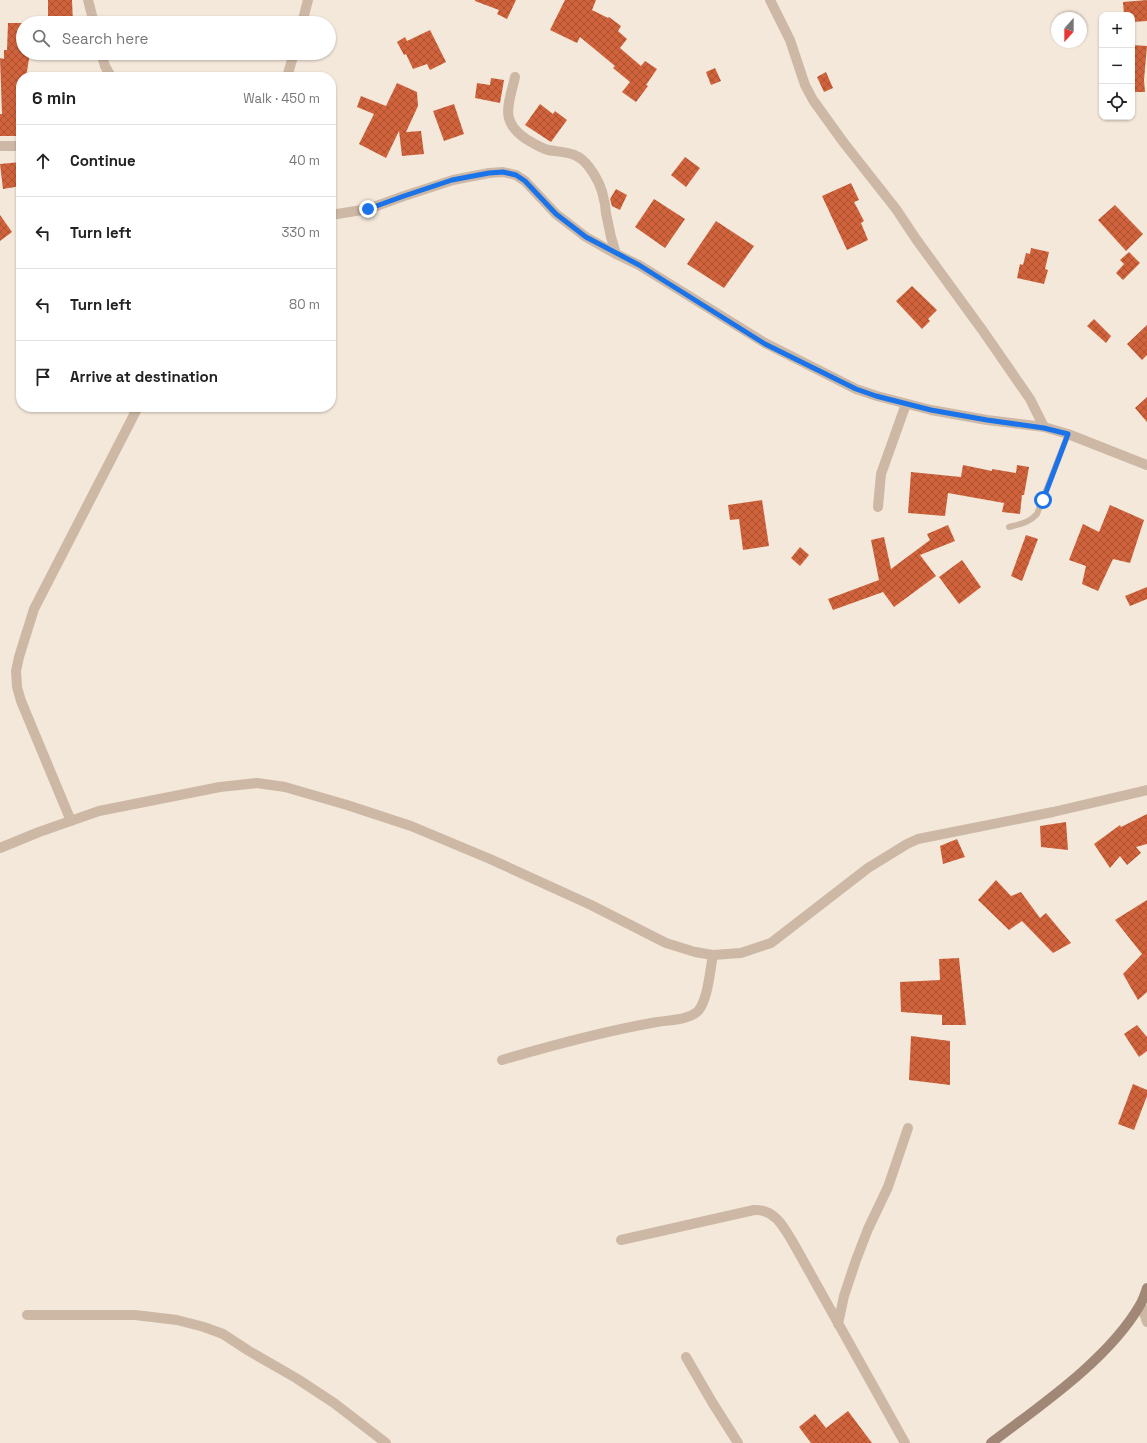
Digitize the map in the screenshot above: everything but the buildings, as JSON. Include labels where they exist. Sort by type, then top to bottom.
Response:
[{"type":"main road","points":[[991,1443],[1065,1385],[1094,1360],[1114,1340],[1141,1304],[1147,1288]]},
{"type":"street","points":[[88,0],[92,16]]},
{"type":"street","points":[[304,16],[308,0]]},
{"type":"street","points":[[770,0],[790,40],[805,85],[814,100],[844,143],[896,209],[916,239],[984,331],[1030,400],[1044,428]]},
{"type":"street","points":[[103,60],[108,72]]},
{"type":"street","points":[[288,72],[292,60]]},
{"type":"street","points":[[515,77],[508,107],[510,124],[514,130],[534,144],[546,149],[570,153],[580,158],[588,166],[596,177],[604,200],[610,236],[616,254]]},
{"type":"street","points":[[0,146],[16,146]]},
{"type":"street","points":[[336,214],[368,209],[452,180],[489,173],[503,172],[516,175],[525,181],[556,214],[586,237],[639,265],[772,347],[856,389],[906,404],[987,420],[1044,428],[1068,434],[1147,465]]},
{"type":"street","points":[[878,507],[881,474],[906,404]]},
{"type":"street","points":[[71,821],[21,701],[17,687],[16,671],[34,609],[135,412]]},
{"type":"street","points":[[0,848],[39,832],[99,811],[220,787],[257,783],[285,787],[411,826],[490,859],[591,905],[666,943],[695,952],[713,955],[740,953],[771,943],[868,868],[901,847],[918,839],[1054,812],[1147,790]]},
{"type":"street","points":[[502,1060],[568,1041],[653,1022],[686,1017],[697,1012],[702,1005],[706,993],[713,955]]},
{"type":"street","points":[[838,1324],[844,1296],[856,1260],[888,1187],[908,1128]]},
{"type":"street","points":[[621,1240],[754,1210],[769,1212],[777,1218],[783,1226],[905,1443]]},
{"type":"street","points":[[1141,1304],[1147,1322]]},
{"type":"street","points":[[27,1316],[135,1315],[177,1320],[204,1327],[223,1334],[296,1378],[334,1403],[386,1443]]},
{"type":"street","points":[[686,1357],[738,1443]]},
{"type":"lane","points":[[1010,527],[1025,524],[1038,514],[1068,434]]},
{"type":"route","points":[[368,209],[452,180],[489,173],[503,172],[516,175],[525,181],[556,214],[586,237],[639,265],[765,344],[856,389],[876,396],[931,410],[1044,428],[1068,434],[1043,500]]}]
